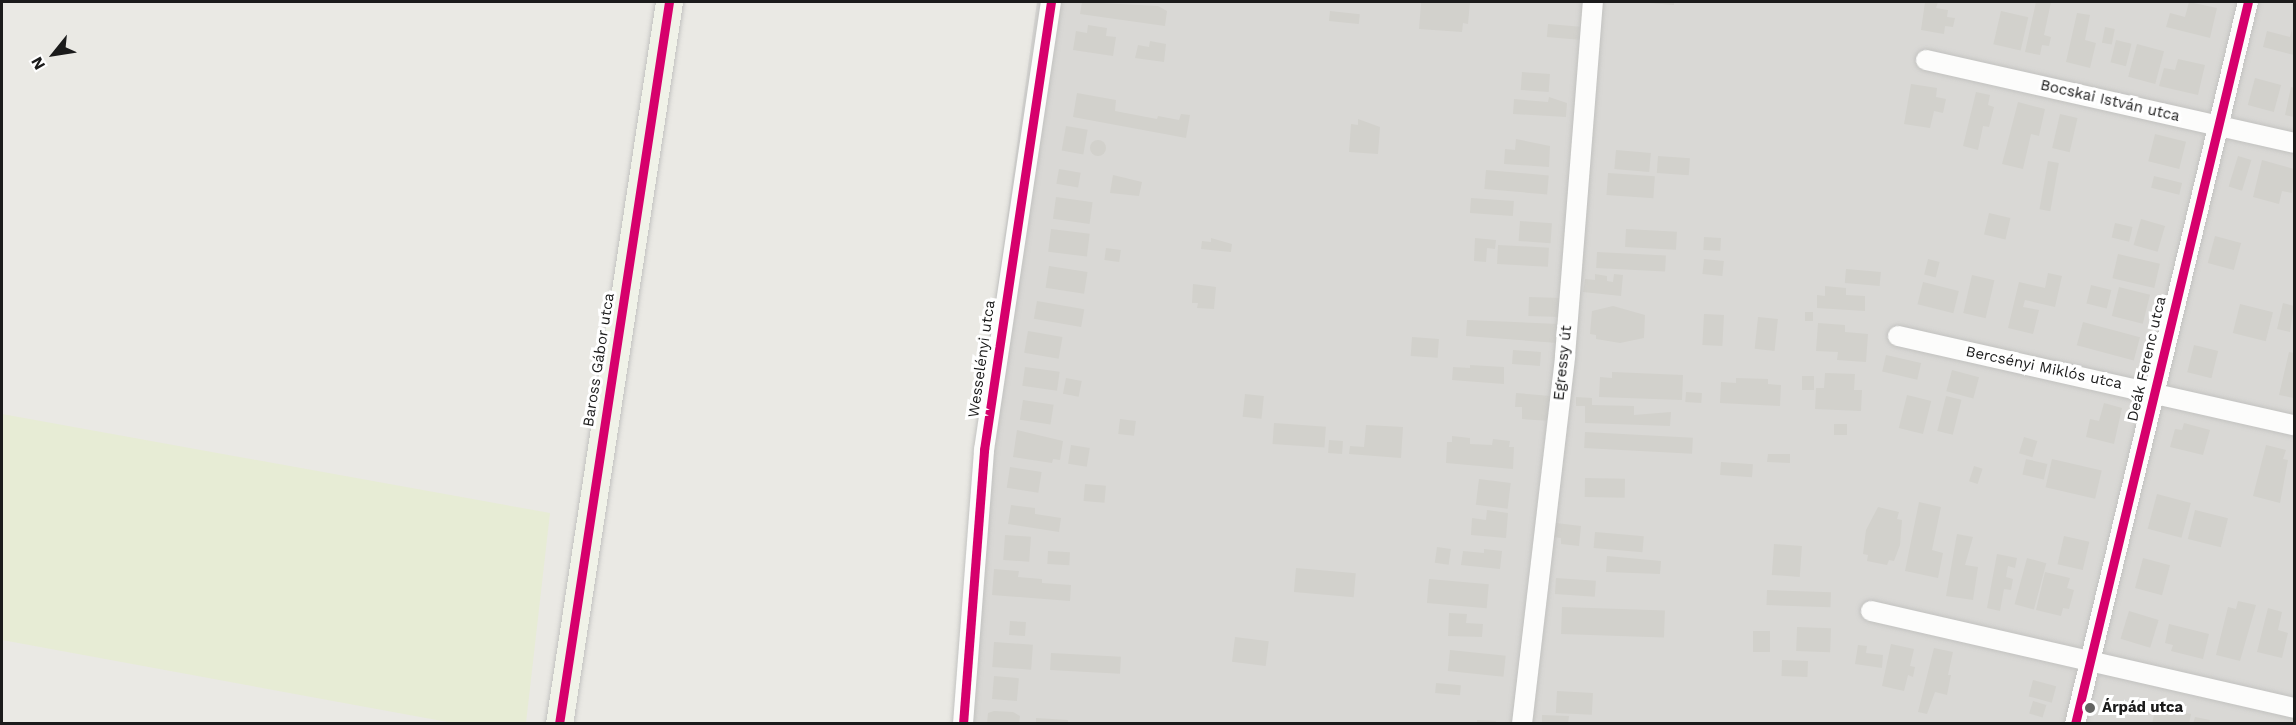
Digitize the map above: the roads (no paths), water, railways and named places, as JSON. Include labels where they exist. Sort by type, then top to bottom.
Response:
[{"type":"street","name":"Baross Gábor utca","points":[[559,723],[669,2]]},
{"type":"street","name":"Wesselényi utca","points":[[963,723],[984,450],[1050,2]]},
{"type":"street","name":"Egressy út","points":[[1522,723],[1565,356],[1593,2]]},
{"type":"street","name":"Deák Ferenc utca","points":[[2075,723],[2248,2]]},
{"type":"street","name":"Bocskai István utca","points":[[1926,60],[2295,143]]},
{"type":"street","name":"Bercsényi Miklós utca","points":[[1898,336],[2295,425]]},
{"type":"street","points":[[1871,610],[2091,659],[2295,708]]},
{"type":"place","name":"Árpád utca","points":[[2090,708]]}]
